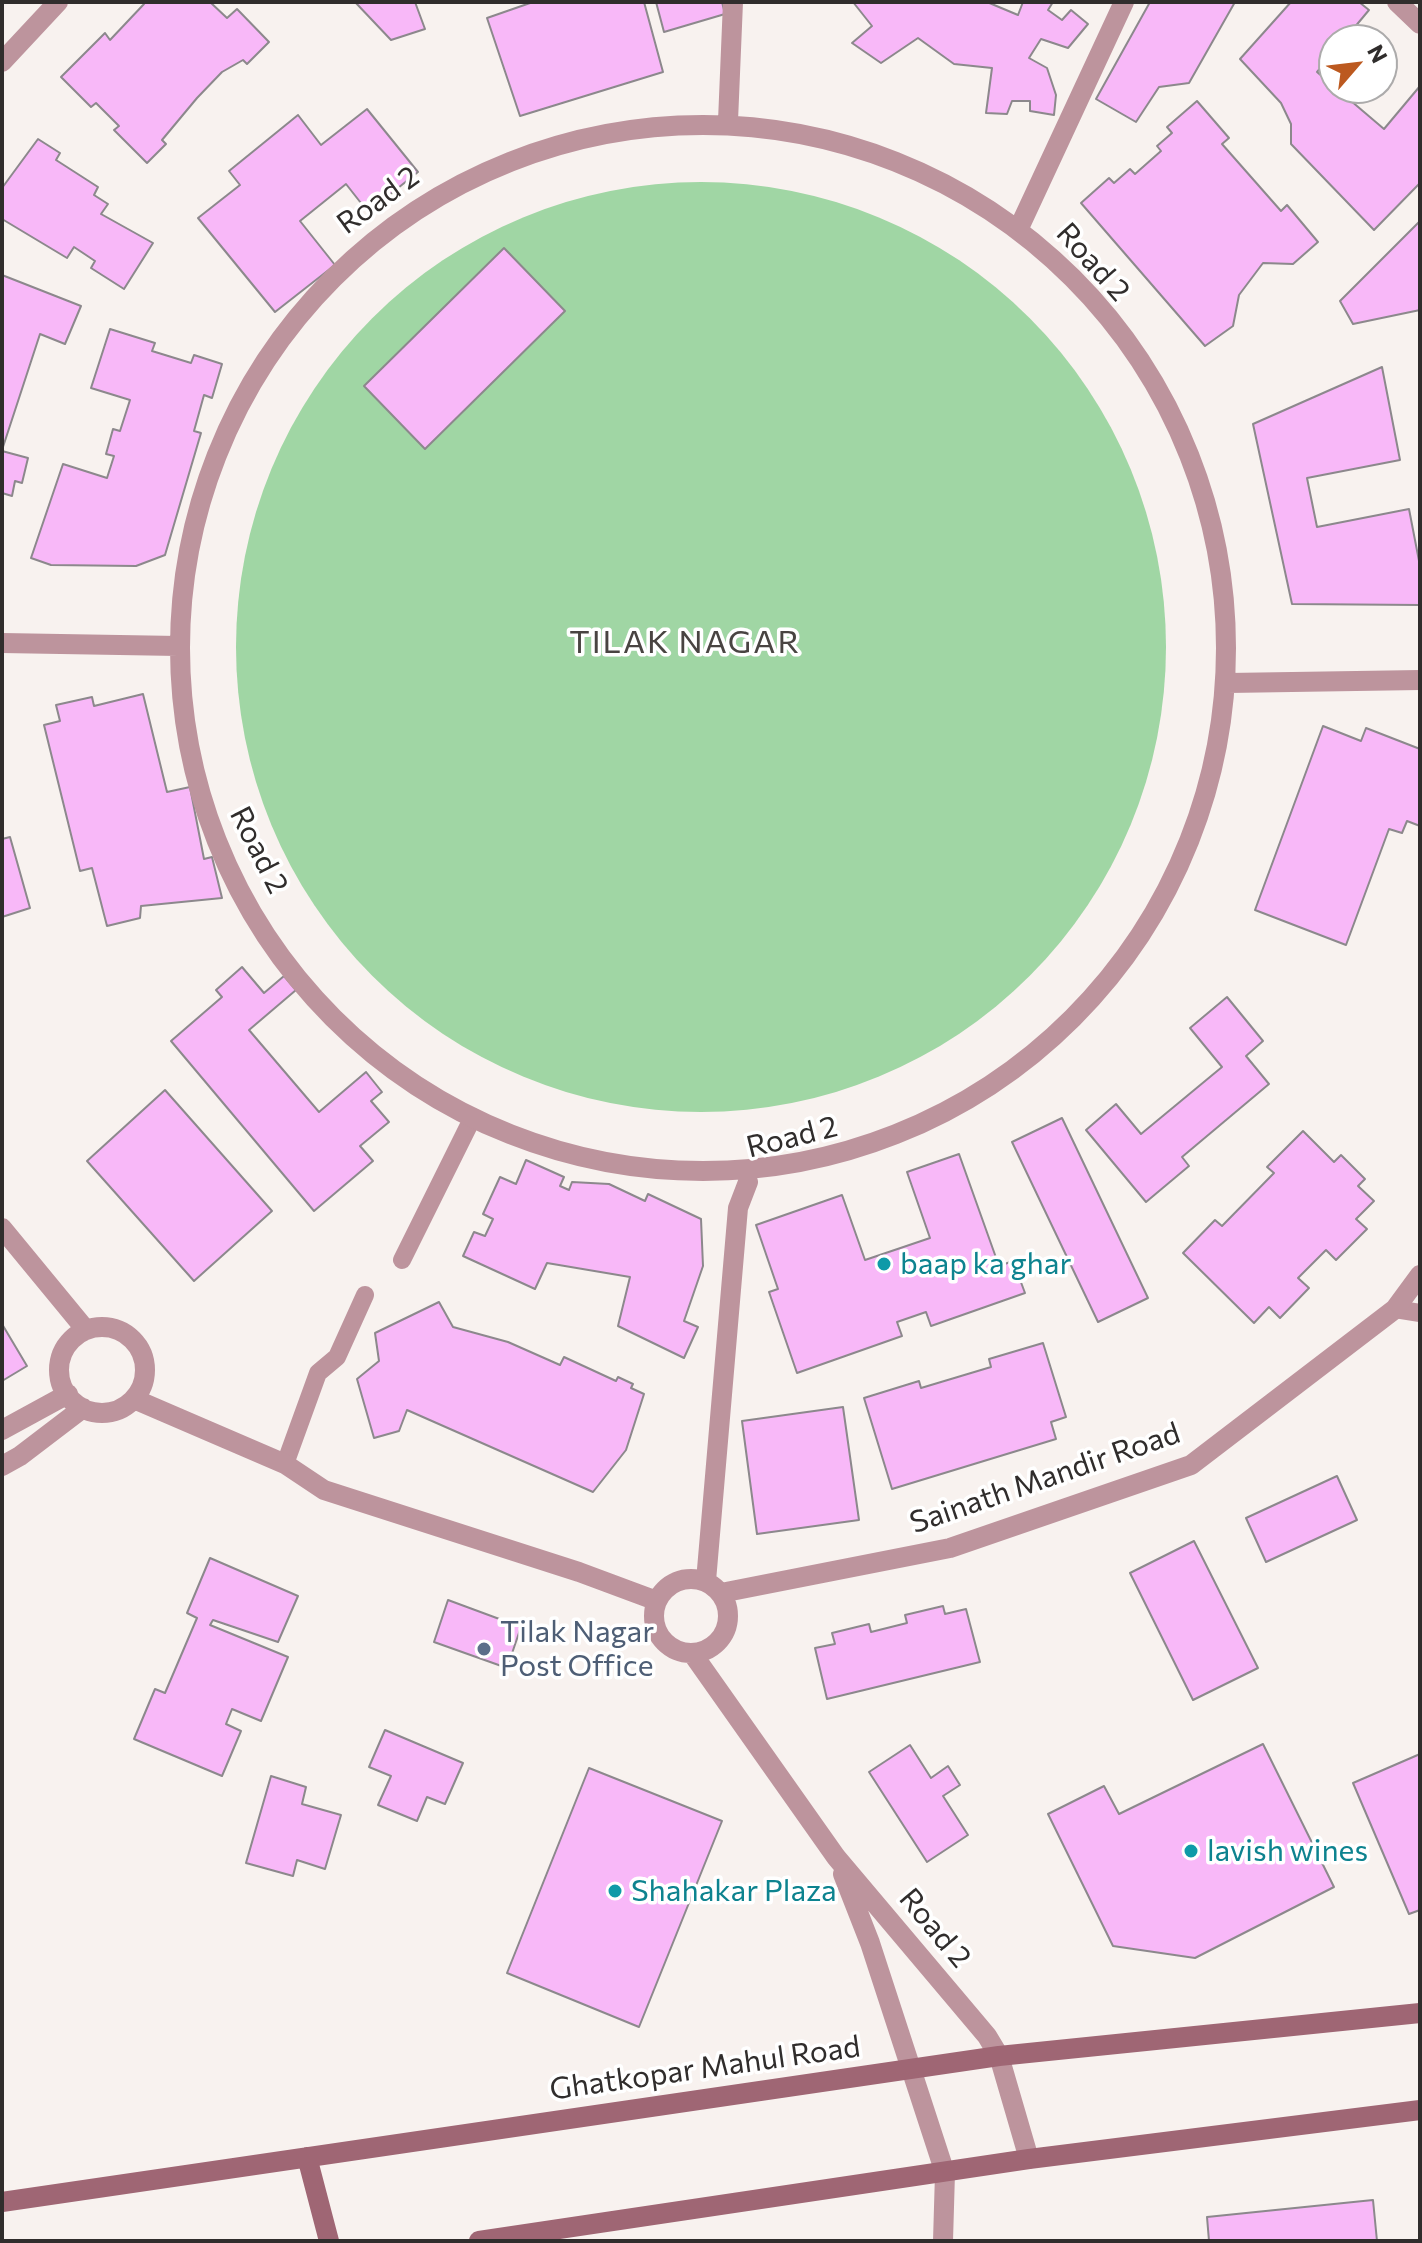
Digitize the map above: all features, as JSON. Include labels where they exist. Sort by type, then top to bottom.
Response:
[{"type":"street","points":[[2,62],[58,2]]},
{"type":"street","points":[[728,121],[733,2]]},
{"type":"street","points":[[1018,230],[1124,2]]},
{"type":"street","points":[[1397,2],[1419,20]]},
{"type":"street","name":"Road 2","points":[[728,121],[890,156],[1018,230],[1034,240],[1145,364],[1212,517],[1228,683],[1196,833],[1122,968],[1012,1076],[877,1146],[748,1182],[559,1153],[473,1117],[406,1081],[284,963],[205,813],[178,646],[196,505],[252,375],[340,264],[454,182],[587,132],[728,121]]},
{"type":"street","points":[[2,643],[178,646]]},
{"type":"street","points":[[1228,683],[1420,680]]},
{"type":"street","points":[[713,1587],[738,1208],[748,1182]]},
{"type":"street","points":[[2,1228],[86,1330]]},
{"type":"street","name":"Sainath Mandir Road","points":[[713,1587],[950,1548],[1191,1465],[1395,1309],[1420,1275]]},
{"type":"street","points":[[2,1430],[75,1401],[110,1412],[134,1399],[145,1373],[137,1346],[115,1329],[86,1330],[74,1337],[60,1361],[59,1375],[75,1401]]},
{"type":"street","points":[[134,1399],[285,1464],[324,1490],[579,1572],[657,1601]]},
{"type":"street","points":[[2,1466],[20,1456],[75,1401]]},
{"type":"street","points":[[694,1578],[713,1587],[727,1603],[728,1626],[714,1646],[692,1653],[679,1651],[660,1636],[655,1625],[657,1601],[672,1584],[694,1578]]},
{"type":"street","name":"Road 2","points":[[692,1653],[836,1857],[987,2036],[999,2056],[1029,2159]]},
{"type":"street","points":[[836,1857],[870,1943],[945,2173],[943,2241]]},
{"type":"street","name":"Ghatkopar Mahul Road","points":[[2,2202],[999,2056],[1420,2013]]},
{"type":"street","points":[[479,2241],[1029,2159],[1420,2110]]},
{"type":"street","points":[[307,2157],[329,2241]]},
{"type":"lane","points":[[402,1260],[473,1117]]},
{"type":"lane","points":[[285,1464],[318,1373],[337,1357],[365,1295]]},
{"type":"lane","points":[[1395,1309],[1420,1313]]},
{"type":"green space","points":[[701,182],[747,184],[792,191],[879,217],[960,260],[1030,318],[1088,388],[1131,469],[1157,556],[1164,601],[1164,693],[1157,738],[1131,825],[1088,906],[1030,976],[960,1034],[879,1077],[792,1103],[747,1110],[701,1112],[655,1110],[610,1103],[523,1077],[442,1034],[372,976],[314,906],[271,825],[245,738],[238,693],[236,647],[238,601],[245,556],[271,469],[314,388],[372,318],[442,260],[523,217],[610,191],[655,184]]},
{"type":"building","points":[[142,2],[210,2],[227,18],[237,9],[269,42],[247,64],[243,60],[222,72],[162,140],[166,144],[147,163],[114,130],[119,126],[96,103],[91,107],[61,77],[105,33],[110,40],[144,4]]},
{"type":"building","points":[[355,2],[415,2],[425,29],[391,40]]},
{"type":"building","points":[[533,2],[644,2],[663,72],[520,116],[487,18]]},
{"type":"building","points":[[656,2],[722,2],[725,14],[664,32]]},
{"type":"building","points":[[853,2],[987,2],[1018,15],[1023,2],[1053,2],[1048,10],[1062,20],[1071,10],[1088,24],[1068,48],[1041,39],[1029,58],[1047,68],[1056,95],[1054,115],[1030,111],[1030,101],[1012,101],[1007,114],[986,113],[992,68],[954,64],[918,38],[881,63],[852,43],[872,26]]},
{"type":"building","points":[[1150,2],[1235,2],[1189,83],[1159,87],[1136,122],[1096,99]]},
{"type":"building","points":[[1291,2],[1359,2],[1369,10],[1357,24],[1318,24],[1318,104],[1355,104],[1384,129],[1420,86],[1420,183],[1374,230],[1291,144],[1291,124],[1281,103],[1240,59]]},
{"type":"building","points":[[1197,101],[1229,138],[1222,144],[1281,211],[1287,205],[1318,242],[1293,264],[1263,263],[1239,295],[1233,326],[1205,346],[1081,203],[1109,178],[1114,183],[1130,169],[1135,174],[1161,151],[1157,146],[1172,133],[1167,127]]},
{"type":"building","points":[[367,109],[418,172],[368,212],[346,184],[300,221],[335,265],[275,312],[198,218],[240,185],[229,171],[298,115],[321,145]]},
{"type":"building","points":[[38,139],[60,153],[56,160],[98,187],[94,195],[108,204],[101,214],[153,243],[124,289],[91,268],[95,261],[74,247],[67,258],[2,219],[2,188]]},
{"type":"building","points":[[1420,221],[1420,310],[1353,324],[1340,301]]},
{"type":"building","points":[[504,248],[565,311],[425,449],[364,386]]},
{"type":"building","points":[[2,275],[81,306],[65,344],[40,334],[2,450]]},
{"type":"building","points":[[110,329],[155,343],[152,351],[191,363],[194,355],[222,364],[212,398],[204,395],[194,431],[201,433],[165,555],[136,566],[51,565],[31,558],[63,464],[107,478],[114,456],[106,454],[113,429],[120,431],[130,400],[91,388]]},
{"type":"building","points":[[1382,367],[1400,460],[1307,478],[1317,527],[1409,509],[1420,566],[1420,605],[1292,604],[1253,424]]},
{"type":"building","points":[[2,451],[28,458],[22,483],[15,481],[12,496],[2,493]]},
{"type":"building","points":[[143,694],[167,792],[190,787],[204,859],[212,857],[222,898],[141,906],[140,918],[107,926],[92,868],[80,871],[44,725],[60,721],[56,705],[92,697],[94,706]]},
{"type":"building","points":[[1323,726],[1361,741],[1366,728],[1420,749],[1420,826],[1407,821],[1402,833],[1389,829],[1346,945],[1255,910]]},
{"type":"building","points":[[10,837],[30,908],[2,917],[2,839]]},
{"type":"building","points":[[242,967],[264,993],[284,976],[296,990],[249,1030],[319,1112],[366,1072],[382,1092],[371,1101],[389,1122],[360,1146],[373,1161],[314,1211],[171,1041],[222,997],[216,990]]},
{"type":"building","points":[[1227,997],[1263,1041],[1246,1056],[1269,1084],[1182,1157],[1189,1166],[1146,1202],[1086,1130],[1116,1104],[1141,1134],[1222,1067],[1190,1028]]},
{"type":"building","points":[[165,1090],[272,1211],[194,1281],[87,1161]]},
{"type":"building","points":[[1062,1118],[1148,1298],[1098,1322],[1012,1142]]},
{"type":"building","points":[[1303,1131],[1334,1162],[1341,1155],[1365,1179],[1358,1186],[1374,1201],[1356,1219],[1367,1229],[1336,1260],[1326,1250],[1298,1278],[1309,1288],[1280,1318],[1269,1307],[1254,1323],[1183,1253],[1215,1220],[1222,1226],[1274,1173],[1267,1167]]},
{"type":"building","name":"baap ka ghar","points":[[959,1154],[999,1266],[1013,1261],[1025,1293],[931,1326],[926,1312],[897,1322],[902,1336],[797,1373],[769,1292],[778,1289],[756,1225],[842,1195],[865,1260],[930,1238],[907,1172]]},
{"type":"building","points":[[526,1160],[564,1177],[560,1186],[569,1190],[572,1182],[609,1184],[645,1201],[648,1194],[701,1219],[703,1266],[684,1321],[698,1327],[684,1358],[618,1326],[630,1277],[547,1263],[535,1289],[463,1256],[474,1232],[485,1236],[493,1219],[483,1214],[500,1177],[516,1184]]},
{"type":"building","points":[[439,1302],[453,1327],[508,1342],[560,1365],[564,1357],[616,1381],[618,1377],[644,1394],[626,1450],[593,1492],[407,1410],[399,1431],[374,1438],[357,1379],[379,1361],[375,1333]]},
{"type":"building","points":[[2,1324],[27,1366],[2,1381]]},
{"type":"building","points":[[1043,1343],[1066,1417],[1051,1422],[1056,1439],[892,1489],[864,1398],[919,1381],[921,1388],[991,1367],[989,1359]]},
{"type":"building","points":[[843,1407],[859,1520],[757,1534],[742,1421]]},
{"type":"building","points":[[1337,1476],[1357,1520],[1266,1562],[1246,1518]]},
{"type":"building","points":[[1194,1541],[1258,1668],[1193,1700],[1130,1573]]},
{"type":"building","points":[[210,1558],[298,1596],[278,1642],[213,1620],[210,1625],[288,1657],[261,1721],[232,1709],[226,1724],[241,1731],[222,1776],[134,1739],[155,1689],[165,1693],[197,1618],[187,1613]]},
{"type":"building","points":[[448,1600],[521,1627],[507,1668],[434,1642]]},
{"type":"building","points":[[943,1606],[945,1614],[966,1609],[980,1662],[827,1699],[815,1648],[835,1644],[832,1633],[869,1624],[871,1632],[907,1623],[905,1615]]},
{"type":"building","points":[[385,1730],[463,1763],[445,1804],[427,1797],[417,1821],[378,1805],[391,1776],[369,1767]]},
{"type":"building","name":"lavish wines","points":[[1263,1744],[1334,1887],[1195,1958],[1113,1946],[1048,1814],[1104,1786],[1119,1814]]},
{"type":"building","points":[[910,1745],[931,1778],[948,1766],[960,1785],[943,1796],[968,1835],[927,1862],[869,1772]]},
{"type":"building","points":[[1420,1754],[1420,1910],[1409,1914],[1353,1783]]},
{"type":"building","points":[[589,1768],[722,1821],[639,2027],[507,1973]]},
{"type":"building","points":[[271,1776],[306,1787],[302,1804],[341,1815],[325,1869],[297,1860],[293,1876],[246,1863]]},
{"type":"building","points":[[1373,2200],[1377,2241],[1209,2241],[1207,2217]]},
{"type":"place","name":"baap ka ghar","points":[[884,1264]]},
{"type":"place","name":"Tilak Nagar Post Office","points":[[484,1649]]},
{"type":"place","name":"lavish wines","points":[[1191,1851]]},
{"type":"place","name":"Shahakar Plaza","points":[[615,1891]]},
{"type":"district","name":"TILAK NAGAR","points":[[685,642]]}]
